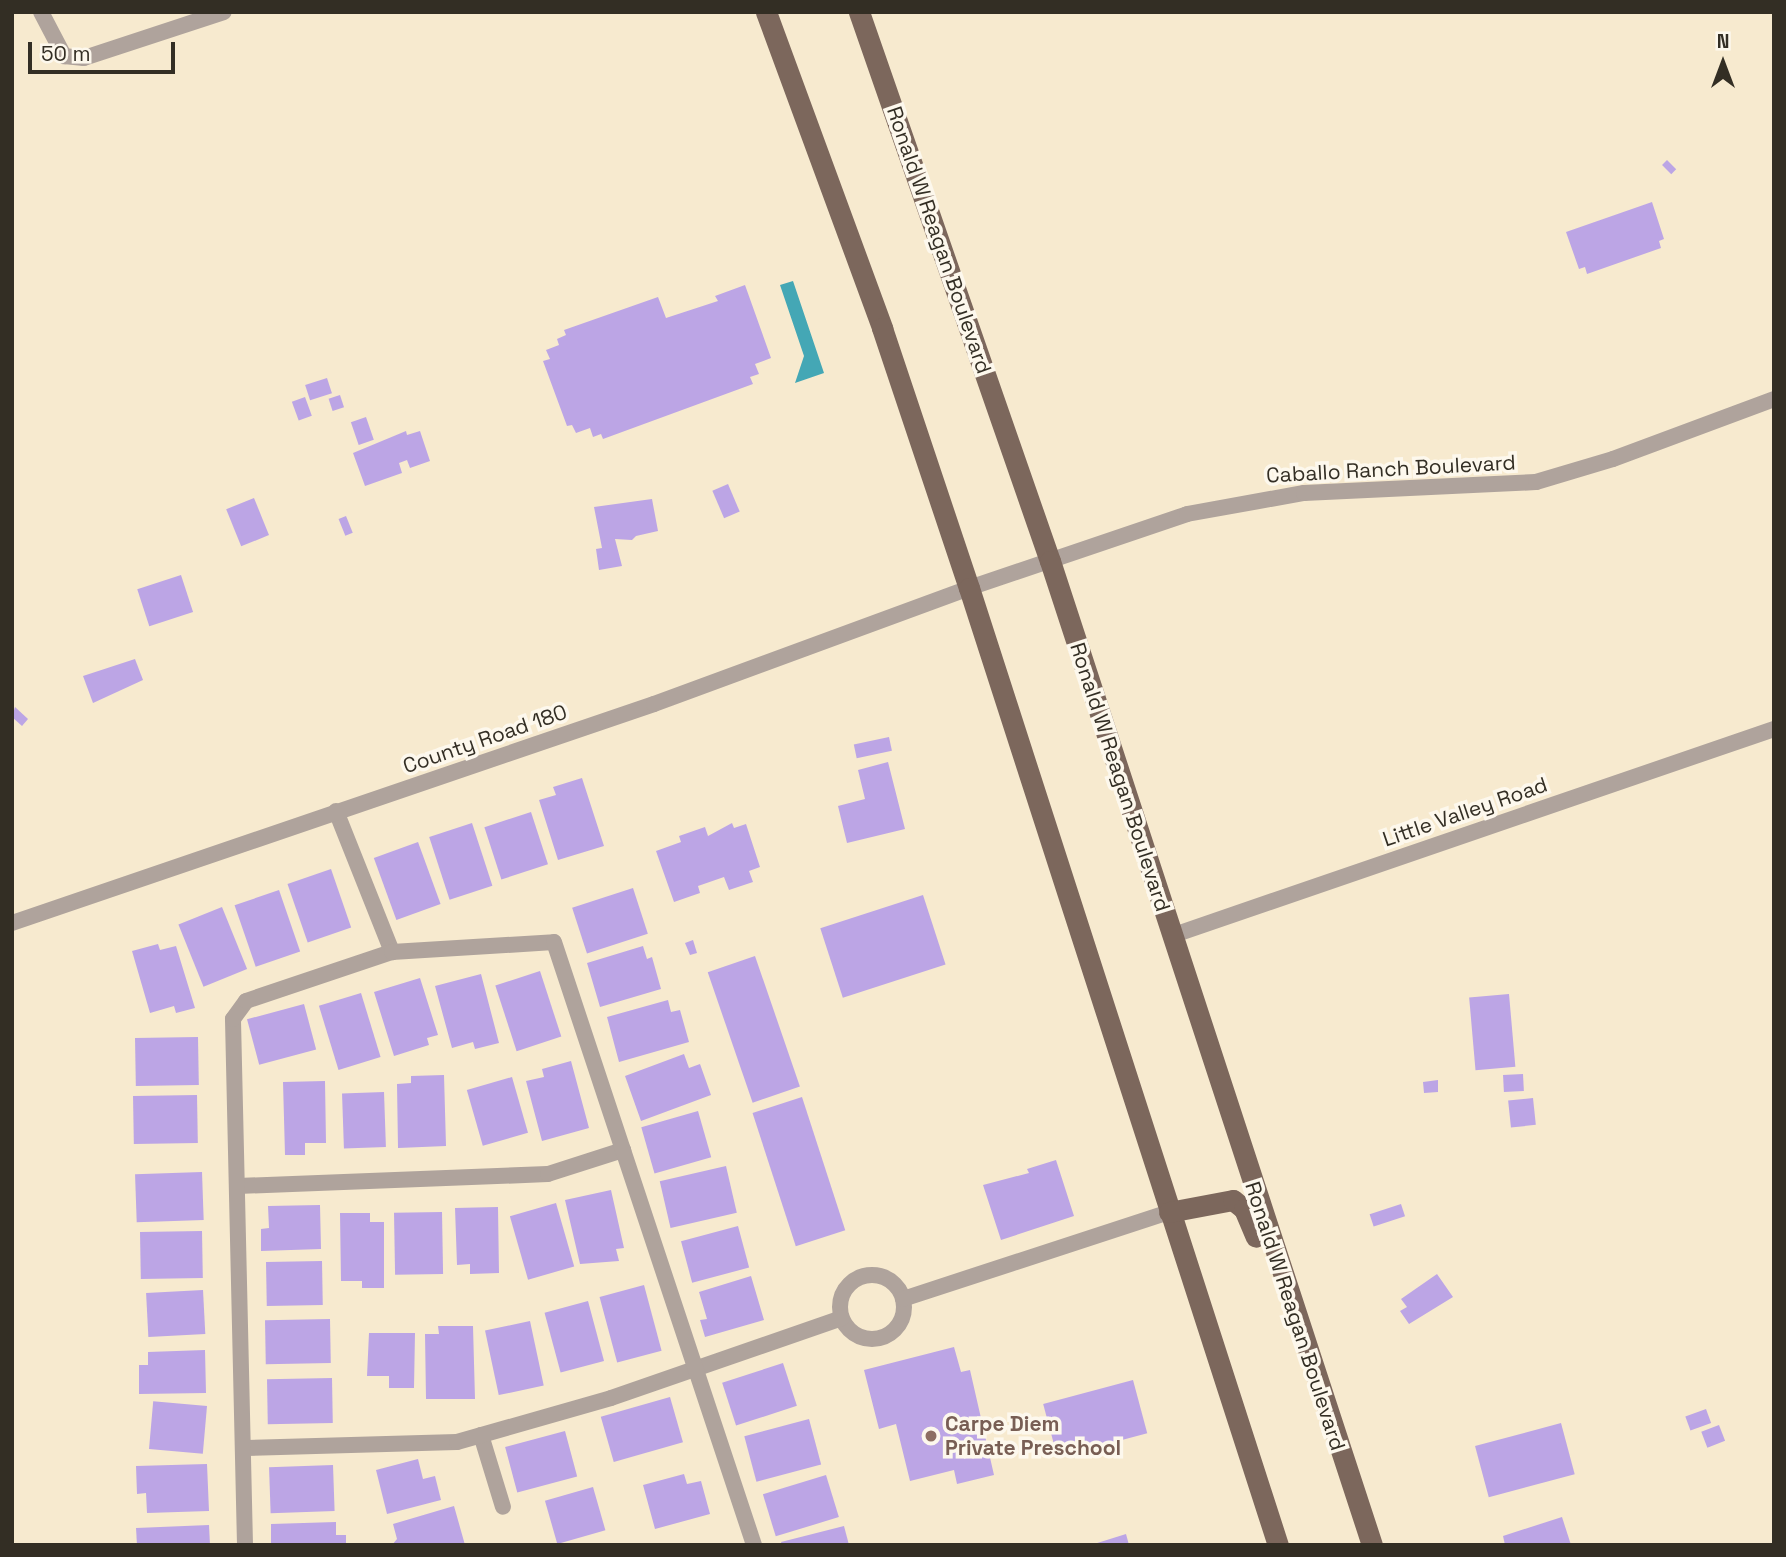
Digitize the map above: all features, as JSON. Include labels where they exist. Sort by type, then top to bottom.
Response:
[{"type":"main road","points":[[766,12],[882,328],[969,588],[1278,1545]]},
{"type":"main road","name":"Ronald W Reagan Boulevard","points":[[859,12],[1050,561],[1371,1545]]},
{"type":"main road","points":[[1169,1212],[1222,1199],[1233,1200],[1244,1209],[1272,1287],[1300,1333]]},
{"type":"street","points":[[41,12],[64,55],[84,58],[223,12]]},
{"type":"street","name":"Caballo Ranch Boulevard","points":[[969,588],[1187,514],[1265,496],[1536,482],[1613,459],[1774,399]]},
{"type":"street","name":"County Road 180","points":[[12,923],[780,660],[969,588]]},
{"type":"street","name":"Little Valley Road","points":[[1171,936],[1774,729]]},
{"type":"street","points":[[336,811],[392,952]]},
{"type":"street","points":[[245,1545],[246,1448],[233,1018],[246,1001],[392,952],[554,942],[693,1368],[754,1545]]},
{"type":"street","points":[[238,1186],[548,1174],[623,1150]]},
{"type":"street","points":[[903,1299],[1169,1212]]},
{"type":"street","points":[[862,1276],[892,1282],[903,1299],[902,1318],[882,1337],[863,1337],[842,1318],[846,1289],[862,1276]]},
{"type":"street","points":[[246,1448],[457,1442],[611,1398],[842,1318]]},
{"type":"street","points":[[481,1435],[503,1507]]},
{"type":"water","points":[[793,281],[824,373],[795,383],[804,356],[780,285]]},
{"type":"building","points":[[1667,160],[1676,169],[1671,174],[1662,165]]},
{"type":"building","points":[[1652,202],[1664,239],[1659,241],[1661,248],[1587,274],[1585,267],[1579,269],[1566,232]]},
{"type":"building","points":[[745,285],[771,358],[755,364],[759,374],[750,377],[753,384],[603,439],[601,434],[593,437],[590,428],[576,433],[572,425],[567,426],[543,361],[550,359],[546,350],[559,345],[557,339],[566,335],[564,330],[658,297],[666,318],[718,301],[715,296]]},
{"type":"building","points":[[327,378],[332,393],[310,400],[305,385]]},
{"type":"building","points":[[340,395],[344,407],[333,411],[329,399]]},
{"type":"building","points":[[305,397],[312,416],[299,421],[292,402]]},
{"type":"building","points":[[366,417],[374,440],[359,445],[351,422]]},
{"type":"building","points":[[406,431],[407,435],[420,431],[430,461],[410,468],[407,460],[399,463],[402,473],[365,486],[353,453]]},
{"type":"building","points":[[728,484],[740,512],[724,518],[712,491]]},
{"type":"building","points":[[254,498],[269,535],[241,546],[226,509]]},
{"type":"building","points":[[652,499],[658,531],[636,536],[632,540],[615,539],[622,566],[599,570],[596,549],[602,548],[594,507]]},
{"type":"building","points":[[346,516],[353,533],[345,536],[339,519]]},
{"type":"building","points":[[181,575],[193,612],[149,626],[137,589]]},
{"type":"building","points":[[135,659],[143,680],[93,703],[83,676]]},
{"type":"building","points":[[15,707],[28,719],[22,726],[12,717]]},
{"type":"building","points":[[889,737],[892,751],[857,758],[854,744]]},
{"type":"building","points":[[888,762],[905,829],[847,843],[838,806],[865,799],[858,770]]},
{"type":"building","points":[[582,778],[604,846],[558,860],[539,800],[556,795],[553,787]]},
{"type":"building","points":[[531,812],[548,864],[501,879],[484,827]]},
{"type":"building","points":[[472,823],[492,886],[450,900],[429,837]]},
{"type":"building","points":[[732,823],[734,828],[746,824],[760,867],[749,871],[753,882],[729,890],[724,877],[698,886],[700,893],[674,902],[656,851],[681,842],[679,836],[705,827],[708,836]]},
{"type":"building","points":[[418,842],[441,904],[396,920],[374,858]]},
{"type":"building","points":[[331,869],[351,928],[308,943],[288,884]]},
{"type":"building","points":[[633,888],[648,934],[587,953],[572,908]]},
{"type":"building","points":[[279,890],[300,951],[256,967],[235,905]]},
{"type":"building","points":[[923,895],[946,964],[843,998],[820,928]]},
{"type":"building","points":[[222,907],[247,969],[204,987],[178,925]]},
{"type":"building","points":[[693,940],[697,953],[690,955],[685,943]]},
{"type":"building","points":[[158,944],[160,950],[176,946],[195,1008],[176,1013],[174,1006],[150,1013],[132,951]]},
{"type":"building","points":[[643,946],[647,959],[652,957],[661,989],[600,1007],[587,963]]},
{"type":"building","points":[[755,956],[800,1086],[753,1103],[708,972]]},
{"type":"building","points":[[540,971],[561,1037],[517,1051],[495,986]]},
{"type":"building","points":[[481,974],[499,1043],[475,1049],[473,1042],[452,1048],[435,986]]},
{"type":"building","points":[[420,978],[438,1035],[427,1038],[429,1045],[394,1056],[374,992]]},
{"type":"building","points":[[361,993],[381,1057],[339,1070],[319,1006]]},
{"type":"building","points":[[1509,994],[1515,1067],[1476,1070],[1469,997]]},
{"type":"building","points":[[668,1000],[671,1012],[680,1010],[689,1042],[619,1062],[607,1017]]},
{"type":"building","points":[[304,1004],[316,1049],[259,1065],[247,1019]]},
{"type":"building","points":[[198,1037],[199,1085],[136,1086],[135,1038]]},
{"type":"building","points":[[684,1054],[689,1068],[700,1064],[711,1095],[641,1121],[625,1076]]},
{"type":"building","points":[[571,1061],[589,1128],[542,1141],[526,1081],[544,1077],[542,1069]]},
{"type":"building","points":[[1523,1074],[1524,1091],[1504,1092],[1503,1075]]},
{"type":"building","points":[[444,1075],[446,1146],[398,1148],[397,1084],[411,1083],[411,1076]]},
{"type":"building","points":[[512,1077],[528,1133],[483,1146],[467,1090]]},
{"type":"building","points":[[1438,1080],[1438,1092],[1424,1093],[1423,1082]]},
{"type":"building","points":[[325,1081],[326,1143],[305,1143],[305,1155],[285,1155],[283,1082]]},
{"type":"building","points":[[384,1092],[386,1147],[344,1148],[342,1093]]},
{"type":"building","points":[[197,1095],[198,1143],[134,1144],[133,1096]]},
{"type":"building","points":[[802,1097],[845,1230],[796,1246],[753,1113]]},
{"type":"building","points":[[1533,1098],[1536,1125],[1511,1127],[1508,1101]]},
{"type":"building","points":[[698,1111],[711,1157],[655,1173],[641,1127]]},
{"type":"building","points":[[1056,1160],[1074,1216],[1001,1240],[983,1185],[1029,1173],[1027,1169]]},
{"type":"building","points":[[726,1166],[737,1213],[671,1228],[660,1181]]},
{"type":"building","points":[[202,1172],[204,1220],[137,1222],[135,1174]]},
{"type":"building","points":[[611,1190],[624,1248],[616,1249],[619,1261],[580,1264],[565,1200]]},
{"type":"building","points":[[556,1203],[574,1266],[528,1280],[510,1216]]},
{"type":"building","points":[[1401,1204],[1405,1216],[1374,1227],[1370,1214]]},
{"type":"building","points":[[320,1205],[321,1249],[261,1251],[261,1229],[269,1228],[268,1206]]},
{"type":"building","points":[[498,1207],[499,1273],[470,1274],[470,1264],[457,1265],[455,1208]]},
{"type":"building","points":[[442,1212],[443,1274],[395,1275],[394,1213]]},
{"type":"building","points":[[340,1213],[370,1213],[370,1222],[384,1222],[384,1288],[362,1288],[362,1281],[341,1281]]},
{"type":"building","points":[[738,1226],[749,1268],[692,1283],[681,1241]]},
{"type":"building","points":[[202,1231],[203,1278],[141,1279],[140,1232]]},
{"type":"building","points":[[322,1261],[323,1305],[267,1306],[266,1262]]},
{"type":"building","points":[[1437,1274],[1453,1297],[1409,1324],[1400,1311],[1407,1307],[1401,1299]]},
{"type":"building","points":[[751,1276],[764,1320],[705,1337],[700,1320],[707,1319],[699,1292]]},
{"type":"building","points":[[644,1285],[662,1351],[617,1363],[600,1297]]},
{"type":"building","points":[[203,1290],[205,1334],[148,1337],[146,1293]]},
{"type":"building","points":[[588,1301],[604,1361],[561,1373],[545,1313]]},
{"type":"building","points":[[330,1319],[331,1363],[266,1364],[265,1320]]},
{"type":"building","points":[[530,1321],[544,1386],[499,1395],[485,1331]]},
{"type":"building","points":[[438,1326],[473,1326],[475,1399],[426,1399],[425,1334],[439,1334]]},
{"type":"building","points":[[369,1333],[415,1333],[414,1388],[389,1388],[389,1376],[367,1376]]},
{"type":"building","points":[[954,1347],[961,1372],[970,1370],[994,1475],[957,1484],[954,1470],[910,1481],[896,1424],[879,1429],[864,1370]]},
{"type":"building","points":[[205,1350],[206,1393],[139,1394],[139,1365],[148,1365],[148,1352]]},
{"type":"building","points":[[783,1363],[797,1406],[736,1426],[722,1383]]},
{"type":"building","points":[[332,1378],[333,1423],[268,1424],[267,1379]]},
{"type":"building","points":[[1133,1380],[1147,1433],[1057,1457],[1043,1404]]},
{"type":"building","points":[[670,1397],[683,1442],[614,1462],[601,1417]]},
{"type":"building","points":[[153,1401],[207,1406],[203,1454],[149,1449]]},
{"type":"building","points":[[1706,1409],[1711,1423],[1690,1431],[1685,1417]]},
{"type":"building","points":[[809,1419],[821,1464],[756,1482],[744,1436]]},
{"type":"building","points":[[1561,1423],[1575,1474],[1489,1497],[1475,1446]]},
{"type":"building","points":[[1719,1425],[1725,1441],[1707,1448],[1701,1432]]},
{"type":"building","points":[[565,1431],[577,1476],[517,1492],[505,1447]]},
{"type":"building","points":[[418,1459],[423,1479],[435,1476],[441,1500],[387,1514],[376,1470]]},
{"type":"building","points":[[207,1464],[209,1511],[147,1513],[146,1493],[137,1494],[136,1466]]},
{"type":"building","points":[[333,1465],[335,1511],[271,1513],[269,1467]]},
{"type":"building","points":[[684,1474],[687,1484],[701,1481],[710,1514],[655,1529],[643,1485]]},
{"type":"building","points":[[826,1475],[839,1517],[776,1536],[763,1494]]},
{"type":"building","points":[[593,1487],[605,1530],[557,1544],[545,1501]]},
{"type":"building","points":[[454,1506],[465,1545],[392,1545],[397,1539],[393,1524]]},
{"type":"building","points":[[1562,1517],[1571,1545],[1505,1545],[1503,1536]]},
{"type":"building","points":[[336,1522],[336,1535],[346,1535],[346,1545],[271,1545],[271,1524]]},
{"type":"building","points":[[209,1525],[210,1545],[137,1545],[136,1528]]},
{"type":"building","points":[[844,1526],[849,1545],[782,1545],[781,1542]]},
{"type":"building","points":[[1126,1534],[1129,1545],[1094,1545],[1094,1544]]},
{"type":"place","name":"Carpe Diem Private Preschool","points":[[931,1436]]}]
